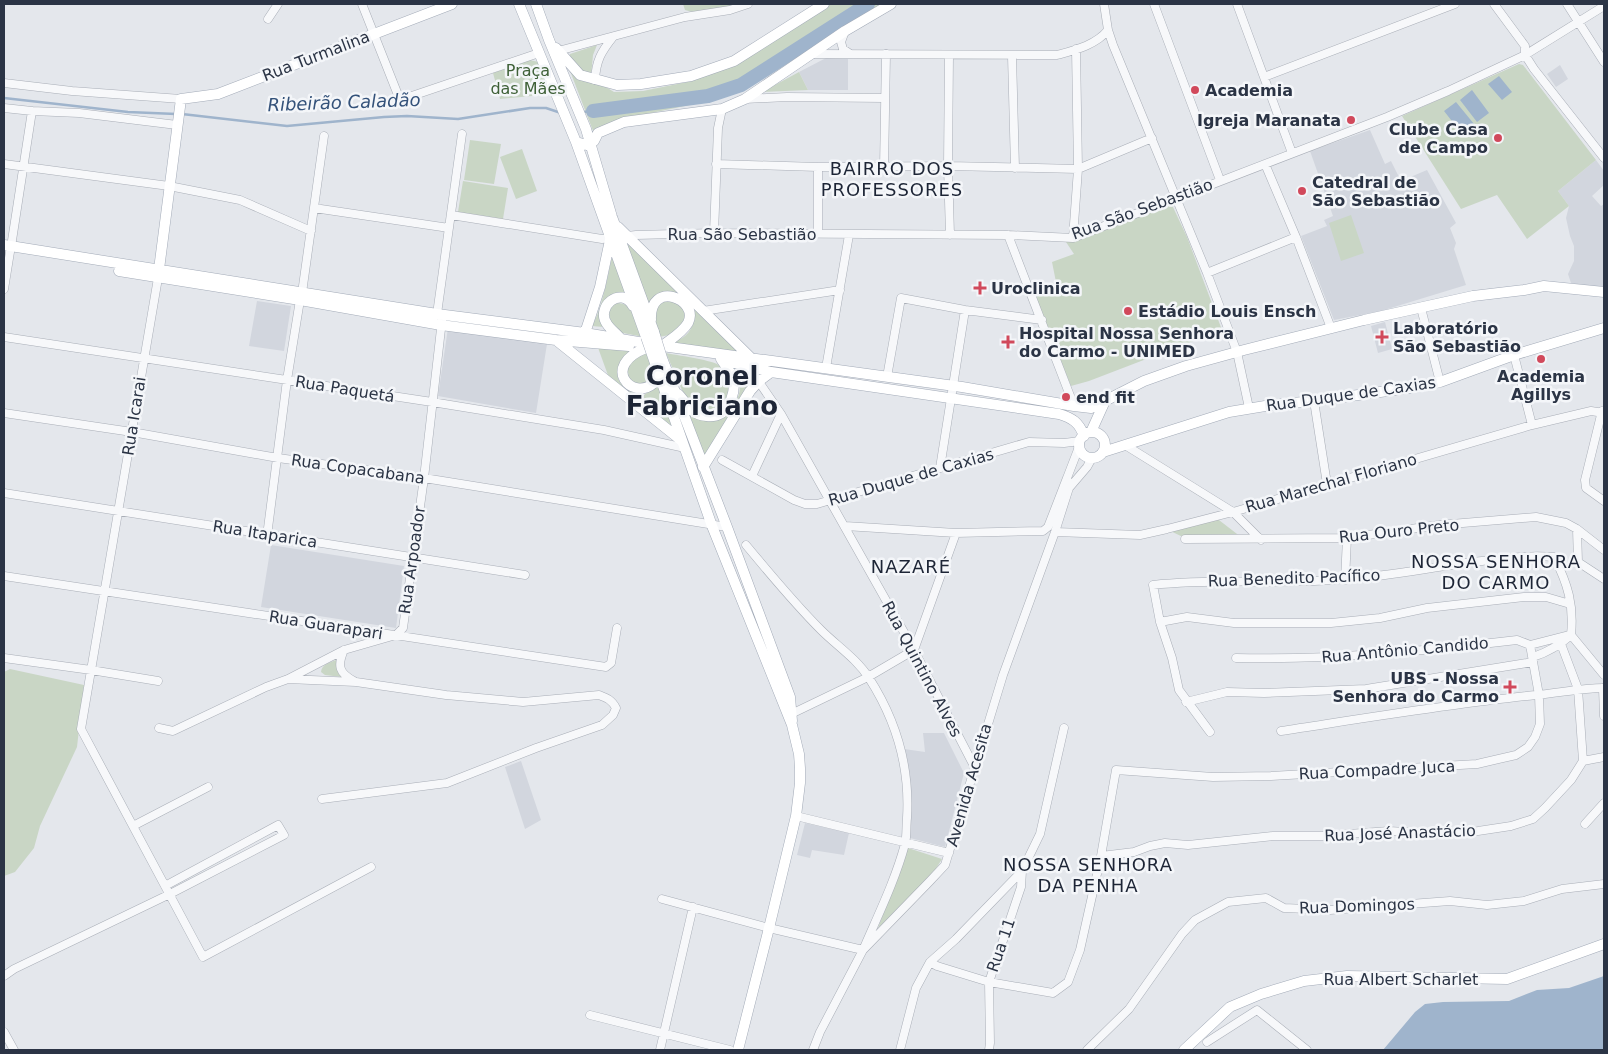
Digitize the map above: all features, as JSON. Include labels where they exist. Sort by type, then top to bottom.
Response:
[{"type":"main road","name":"Rua Turmalina","points":[[180,100],[218,94],[452,4]]},
{"type":"main road","points":[[519,4],[576,142],[619,237],[636,310]]},
{"type":"main road","points":[[536,4],[592,142],[595,159],[684,445],[712,526],[790,718],[799,754],[800,783],[796,816],[738,1050]]},
{"type":"main road","points":[[558,56],[580,75],[617,85],[641,84],[691,76],[734,61],[824,4]]},
{"type":"main road","points":[[576,142],[587,145],[592,142],[598,133],[624,122],[722,109],[745,100],[845,31],[891,4]]},
{"type":"main road","name":"Rua Icarai","points":[[158,274],[180,100]]},
{"type":"main road","points":[[619,237],[703,311],[749,362]]},
{"type":"main road","points":[[585,333],[619,237]]},
{"type":"main road","points":[[7,249],[441,318],[556,340],[646,348],[749,362],[826,368],[1091,408],[1144,381],[1186,366],[1331,328],[1473,296],[1524,290],[1538,286],[1604,292]]},
{"type":"main road","points":[[650,331],[651,308],[655,301],[664,296],[674,296],[688,308],[690,317],[687,324],[662,346]]},
{"type":"main road","points":[[621,339],[605,321],[607,304],[614,299],[626,297],[630,300],[650,331]]},
{"type":"main road","points":[[441,318],[585,333],[749,362],[771,372],[1059,414],[1076,421],[1081,427],[1084,456],[1098,457],[1103,452],[1105,444],[1099,434],[1083,439]]},
{"type":"main road","name":"Rua Duque de Caxias","points":[[1103,452],[1229,412],[1417,387],[1440,382],[1514,355],[1604,328]]},
{"type":"main road","points":[[556,340],[684,445]]},
{"type":"main road","points":[[646,348],[633,353],[627,360],[622,371],[625,380],[634,388],[650,387],[656,379],[658,363]]},
{"type":"main road","points":[[673,388],[694,412],[712,416],[720,414],[728,406],[734,390],[734,380],[721,359]]},
{"type":"main road","points":[[658,363],[673,388],[727,527],[790,698],[790,718]]},
{"type":"main road","points":[[703,467],[750,391],[771,372]]},
{"type":"main road","points":[[1083,439],[1105,401]]},
{"type":"main road","points":[[1074,406],[1083,439]]},
{"type":"main road","name":"Rua Albert Scharlet","points":[[1184,1050],[1230,1007],[1261,994],[1304,981],[1347,976],[1507,979],[1604,944]]},
{"type":"street","points":[[268,19],[278,4]]},
{"type":"street","points":[[362,4],[400,100],[539,53]]},
{"type":"street","points":[[558,56],[613,37],[685,17],[730,10],[748,4]]},
{"type":"street","points":[[1104,4],[1108,30],[1207,272],[1237,352],[1249,408]]},
{"type":"street","points":[[1154,4],[1220,180]]},
{"type":"street","points":[[1237,4],[1292,153]]},
{"type":"street","points":[[1264,77],[1455,4]]},
{"type":"street","points":[[1494,4],[1525,46],[1525,55],[1534,69],[1604,158]]},
{"type":"street","points":[[1567,4],[1604,62]]},
{"type":"street","name":"Rua São Sebastião","points":[[450,215],[602,239],[714,233],[1008,235],[1072,238],[1440,94],[1525,55],[1604,6]]},
{"type":"street","points":[[811,54],[1057,55],[1099,39],[1108,30]]},
{"type":"street","points":[[845,31],[842,42],[843,49],[849,53]]},
{"type":"street","points":[[595,80],[596,65],[603,50],[613,37]]},
{"type":"street","points":[[1072,238],[1078,169],[1076,49]]},
{"type":"street","points":[[884,168],[886,54]]},
{"type":"street","points":[[949,55],[948,166],[950,235]]},
{"type":"street","points":[[1012,56],[1015,168]]},
{"type":"street","points":[[4,83],[180,100]]},
{"type":"street","points":[[745,100],[787,97],[884,98]]},
{"type":"street","points":[[4,108],[177,123]]},
{"type":"street","points":[[714,233],[718,128],[722,109]]},
{"type":"street","points":[[4,289],[7,249],[32,111]]},
{"type":"street","name":"Rua Arpoador","points":[[159,728],[173,732],[266,687],[288,679],[344,650],[396,635],[403,628],[424,478],[450,215],[462,134]]},
{"type":"street","points":[[267,536],[287,380],[311,232],[324,136]]},
{"type":"street","points":[[716,164],[884,168],[948,166],[1078,169],[1152,138]]},
{"type":"street","points":[[4,164],[169,186],[240,200],[311,232]]},
{"type":"street","points":[[1264,164],[1296,237],[1331,328]]},
{"type":"street","points":[[818,167],[818,233]]},
{"type":"street","points":[[314,208],[449,228]]},
{"type":"street","points":[[826,368],[849,235]]},
{"type":"street","points":[[1008,235],[1074,406]]},
{"type":"street","points":[[1207,272],[1296,237]]},
{"type":"street","name":"Rua Icarai","points":[[133,826],[81,729],[158,274]]},
{"type":"street","points":[[703,311],[840,290]]},
{"type":"street","points":[[888,377],[901,298],[965,310],[1042,320]]},
{"type":"street","points":[[1421,308],[1440,382]]},
{"type":"street","points":[[940,468],[965,310]]},
{"type":"street","name":"Rua Paquetá","points":[[4,337],[432,402],[684,445]]},
{"type":"street","points":[[1514,355],[1532,426]]},
{"type":"street","name":"Rua Quintino Alves","points":[[749,362],[845,526],[914,650],[974,766]]},
{"type":"street","points":[[1314,401],[1328,484]]},
{"type":"street","name":"Rua Marechal Floriano","points":[[1055,532],[1140,534],[1233,512],[1532,426],[1591,411],[1603,412]]},
{"type":"street","points":[[1603,412],[1585,480],[1586,488],[1604,502]]},
{"type":"street","name":"Rua Copacabana","points":[[4,413],[132,432],[278,458],[424,478],[727,527]]},
{"type":"street","points":[[752,476],[781,414]]},
{"type":"street","name":"Rua Duque de Caxias","points":[[722,460],[780,494],[805,504],[817,504],[1030,442],[1064,443],[1083,439]]},
{"type":"street","name":"Avenida Acesita","points":[[813,1050],[820,1032],[863,950],[945,865],[1002,675],[1055,532],[1068,488],[1067,478],[1083,439]]},
{"type":"street","points":[[1125,444],[1233,512],[1261,540]]},
{"type":"street","name":"Avenida Acesita","points":[[1068,488],[1087,467],[1092,458]]},
{"type":"street","points":[[845,526],[956,533],[1043,531],[1048,527],[1067,478]]},
{"type":"street","name":"Rua Itaparica","points":[[4,494],[267,536],[413,556],[525,575]]},
{"type":"street","name":"Rua Ouro Preto","points":[[1185,539],[1347,538],[1439,525],[1536,518],[1566,523],[1577,528],[1604,550]]},
{"type":"street","points":[[1577,528],[1578,562],[1604,579]]},
{"type":"street","points":[[790,718],[868,677],[914,650],[956,533]]},
{"type":"street","points":[[1345,580],[1347,538]]},
{"type":"street","points":[[662,899],[769,928],[863,950],[890,888],[905,843],[908,798],[904,758],[890,715],[868,677],[853,658],[797,606],[746,545]]},
{"type":"street","name":"Rua Benedito Pacífico","points":[[1160,622],[1153,586],[1186,582],[1345,580],[1519,556],[1554,557],[1563,574],[1570,604]]},
{"type":"street","name":"Rua Guarapari","points":[[4,576],[606,667],[611,663],[617,628]]},
{"type":"street","points":[[1186,702],[1227,692],[1264,693],[1366,688],[1533,660],[1549,652],[1571,635],[1573,614],[1570,604],[1546,597],[1524,597],[1427,608],[1380,618],[1331,623],[1234,623],[1187,617],[1160,622],[1172,658],[1178,690],[1186,702],[1210,732]]},
{"type":"street","points":[[1571,635],[1604,675]]},
{"type":"street","name":"Rua Antônio Candido","points":[[1236,658],[1329,658],[1518,640],[1530,645],[1571,635]]},
{"type":"street","points":[[1561,644],[1578,688],[1583,761],[1604,757]]},
{"type":"street","name":"Rua Compadre Juca","points":[[1101,856],[1116,770],[1213,777],[1252,776],[1477,764],[1516,755],[1528,747],[1535,737],[1540,724],[1539,695],[1530,645]]},
{"type":"street","points":[[344,650],[340,666],[344,676],[356,682]]},
{"type":"street","points":[[4,658],[158,681]]},
{"type":"street","points":[[288,679],[356,682],[446,695],[523,702],[599,696],[608,698],[616,708],[614,716],[602,725],[536,748],[447,783],[322,798]]},
{"type":"street","points":[[1281,731],[1452,704],[1539,695],[1578,688],[1604,688],[1604,716]]},
{"type":"street","name":"Rua 11","points":[[989,1050],[989,982],[1020,887],[1022,871],[1040,834],[1064,728]]},
{"type":"street","name":"Rua José Anastácio","points":[[1101,856],[1134,852],[1150,846],[1165,844],[1188,845],[1273,836],[1322,836],[1389,831],[1438,834],[1478,832],[1512,826],[1533,819],[1546,808],[1571,780],[1583,761]]},
{"type":"street","points":[[208,787],[133,826],[203,957],[371,867]]},
{"type":"street","points":[[1585,824],[1604,803]]},
{"type":"street","points":[[796,816],[949,853]]},
{"type":"street","points":[[4,976],[14,969],[170,894],[284,835],[278,825],[165,886]]},
{"type":"street","points":[[930,962],[937,966],[989,982],[1053,993],[1068,982],[1080,950],[1101,856]]},
{"type":"street","points":[[900,1050],[916,988],[930,962],[956,939],[1022,871]]},
{"type":"street","name":"Rua Domingos","points":[[1087,1050],[1129,1009],[1182,934],[1195,920],[1228,902],[1266,898],[1284,908],[1330,910],[1450,901],[1487,905],[1524,901],[1562,889],[1604,884]]},
{"type":"street","points":[[660,1050],[693,907]]},
{"type":"street","points":[[1208,1042],[1257,1010],[1307,1050]]},
{"type":"street","points":[[590,1015],[730,1050]]},
{"type":"street","points":[[4,1032],[14,1050]]},
{"type":"street","points":[[1294,1050],[1299,1044]]},
{"type":"shaded area","points":[[826,58],[848,59],[848,90],[808,90],[799,72]]},
{"type":"shaded area","points":[[1560,65],[1568,79],[1556,87],[1547,74]]},
{"type":"shaded area","points":[[1370,130],[1385,164],[1391,161],[1401,181],[1427,170],[1456,223],[1450,228],[1456,243],[1454,249],[1466,285],[1381,311],[1334,320],[1301,236],[1327,226],[1324,220],[1333,216],[1310,151]]},
{"type":"shaded area","points":[[1596,160],[1604,171],[1604,185],[1592,196],[1601,206],[1604,204],[1604,287],[1571,283],[1568,274],[1574,261],[1574,246],[1566,218],[1569,206],[1558,191]]},
{"type":"shaded area","points":[[257,301],[291,306],[284,351],[249,346]]},
{"type":"shaded area","name":"Laboratório São Sebastião","points":[[1385,322],[1392,349],[1378,353],[1371,326]]},
{"type":"shaded area","points":[[448,328],[547,344],[536,413],[438,396]]},
{"type":"shaded area","points":[[271,545],[404,566],[396,628],[261,607]]},
{"type":"shaded area","points":[[923,733],[944,733],[964,773],[945,847],[910,838],[911,801],[907,758],[904,749],[925,752]]},
{"type":"shaded area","points":[[521,761],[541,820],[525,829],[505,767]]},
{"type":"shaded area","points":[[805,823],[849,833],[844,855],[812,850],[810,858],[797,855]]},
{"type":"green space","points":[[683,4],[742,4],[737,7],[696,13],[685,10]]},
{"type":"green space","points":[[829,4],[883,4],[741,89],[709,101],[632,117],[595,136],[567,63],[614,92],[643,91],[692,81],[734,65]]},
{"type":"green space","points":[[597,45],[593,55],[591,77],[583,74],[570,60],[570,54]]},
{"type":"green space","name":"Praça das Mães","points":[[529,60],[539,62],[553,94],[500,99],[493,73]]},
{"type":"green space","name":"Clube Casa de Campo","points":[[1519,64],[1523,65],[1596,160],[1558,191],[1569,206],[1527,239],[1497,195],[1461,209],[1402,116]]},
{"type":"green space","points":[[799,72],[808,90],[762,92]]},
{"type":"green space","points":[[470,140],[501,144],[494,184],[464,180]]},
{"type":"green space","points":[[522,149],[537,191],[516,199],[500,157]]},
{"type":"green space","points":[[463,181],[508,188],[503,219],[458,212]]},
{"type":"green space","name":"Estádio Louis Ensch","points":[[1172,205],[1187,237],[1222,330],[1089,381],[1071,386],[1033,292],[1056,282],[1052,262],[1074,254],[1066,242]]},
{"type":"green space","points":[[1351,215],[1364,253],[1341,261],[1329,223]]},
{"type":"green space","points":[[625,237],[745,355],[672,342],[688,333],[694,316],[679,294],[674,292],[663,296],[648,308]]},
{"type":"green space","points":[[613,253],[628,294],[622,292],[615,294],[604,327],[591,326],[598,313]]},
{"type":"green space","points":[[669,300],[684,307],[686,320],[674,334],[659,337],[655,315],[661,302]]},
{"type":"green space","points":[[619,303],[630,307],[634,311],[644,337],[623,333],[610,326],[609,308]]},
{"type":"green space","points":[[597,345],[631,349],[621,361],[617,371],[623,386],[633,392],[644,395],[656,386],[661,379],[678,432],[609,378]]},
{"type":"green space","points":[[650,351],[652,370],[648,379],[641,386],[631,385],[626,364]]},
{"type":"green space","points":[[666,353],[707,361],[717,364],[722,368],[726,373],[729,386],[723,403],[713,409],[698,409],[685,397]]},
{"type":"green space","points":[[735,371],[750,372],[756,381],[703,460],[685,410],[698,417],[717,411],[732,403],[740,391]]},
{"type":"green space","points":[[1215,517],[1241,537],[1183,537],[1166,529]]},
{"type":"green space","points":[[336,660],[342,677],[325,675],[321,672],[324,665]]},
{"type":"green space","points":[[10,669],[84,685],[77,747],[40,826],[34,848],[15,872],[4,876],[4,672]]},
{"type":"green space","points":[[908,848],[942,859],[930,878],[878,928]]},
{"type":"water","points":[[1499,76],[1512,92],[1502,100],[1488,84]]},
{"type":"water","points":[[1472,90],[1489,113],[1477,122],[1460,100]]},
{"type":"water","points":[[1456,102],[1474,124],[1462,134],[1444,111]]},
{"type":"water","points":[[1604,976],[1604,1050],[1383,1050],[1415,1012],[1425,1004],[1509,1001],[1537,990],[1569,988]]},
{"type":"waterway","name":"Ribeirão Caladão","points":[[593,111],[708,96],[741,85],[868,4]]},
{"type":"waterway","name":"Ribeirão Caladão","points":[[4,98],[128,112],[176,114]]},
{"type":"waterway","name":"Ribeirão Caladão","points":[[182,114],[287,126],[407,116],[458,119],[530,108],[546,108],[561,113]]},
{"type":"waterway","name":"Ribeirão Caladão","points":[[583,112],[593,111]]},
{"type":"place","name":"Academia","points":[[1195,90]]},
{"type":"place","name":"Igreja Maranata","points":[[1351,120]]},
{"type":"place","name":"Clube Casa de Campo","points":[[1498,138]]},
{"type":"place","name":"Catedral de São Sebastião","points":[[1302,191]]},
{"type":"place","name":"Uroclinica","points":[[980,288]]},
{"type":"place","name":"Estádio Louis Ensch","points":[[1128,311]]},
{"type":"place","name":"Laboratório São Sebastião","points":[[1382,337]]},
{"type":"place","name":"Hospital Nossa Senhora do Carmo - UNIMED","points":[[1008,342]]},
{"type":"place","name":"Academia Agillys","points":[[1541,359]]},
{"type":"place","name":"end fit","points":[[1066,397]]},
{"type":"place","name":"UBS - Nossa Senhora do Carmo","points":[[1510,687]]},
{"type":"district","name":"BAIRRO DOS PROFESSORES","points":[[892,178]]},
{"type":"district","name":"Coronel Fabriciano","points":[[702,391]]},
{"type":"district","name":"NAZARÉ","points":[[911,566]]},
{"type":"district","name":"NOSSA SENHORA DO CARMO","points":[[1496,571]]},
{"type":"district","name":"NOSSA SENHORA DA PENHA","points":[[1088,874]]}]
